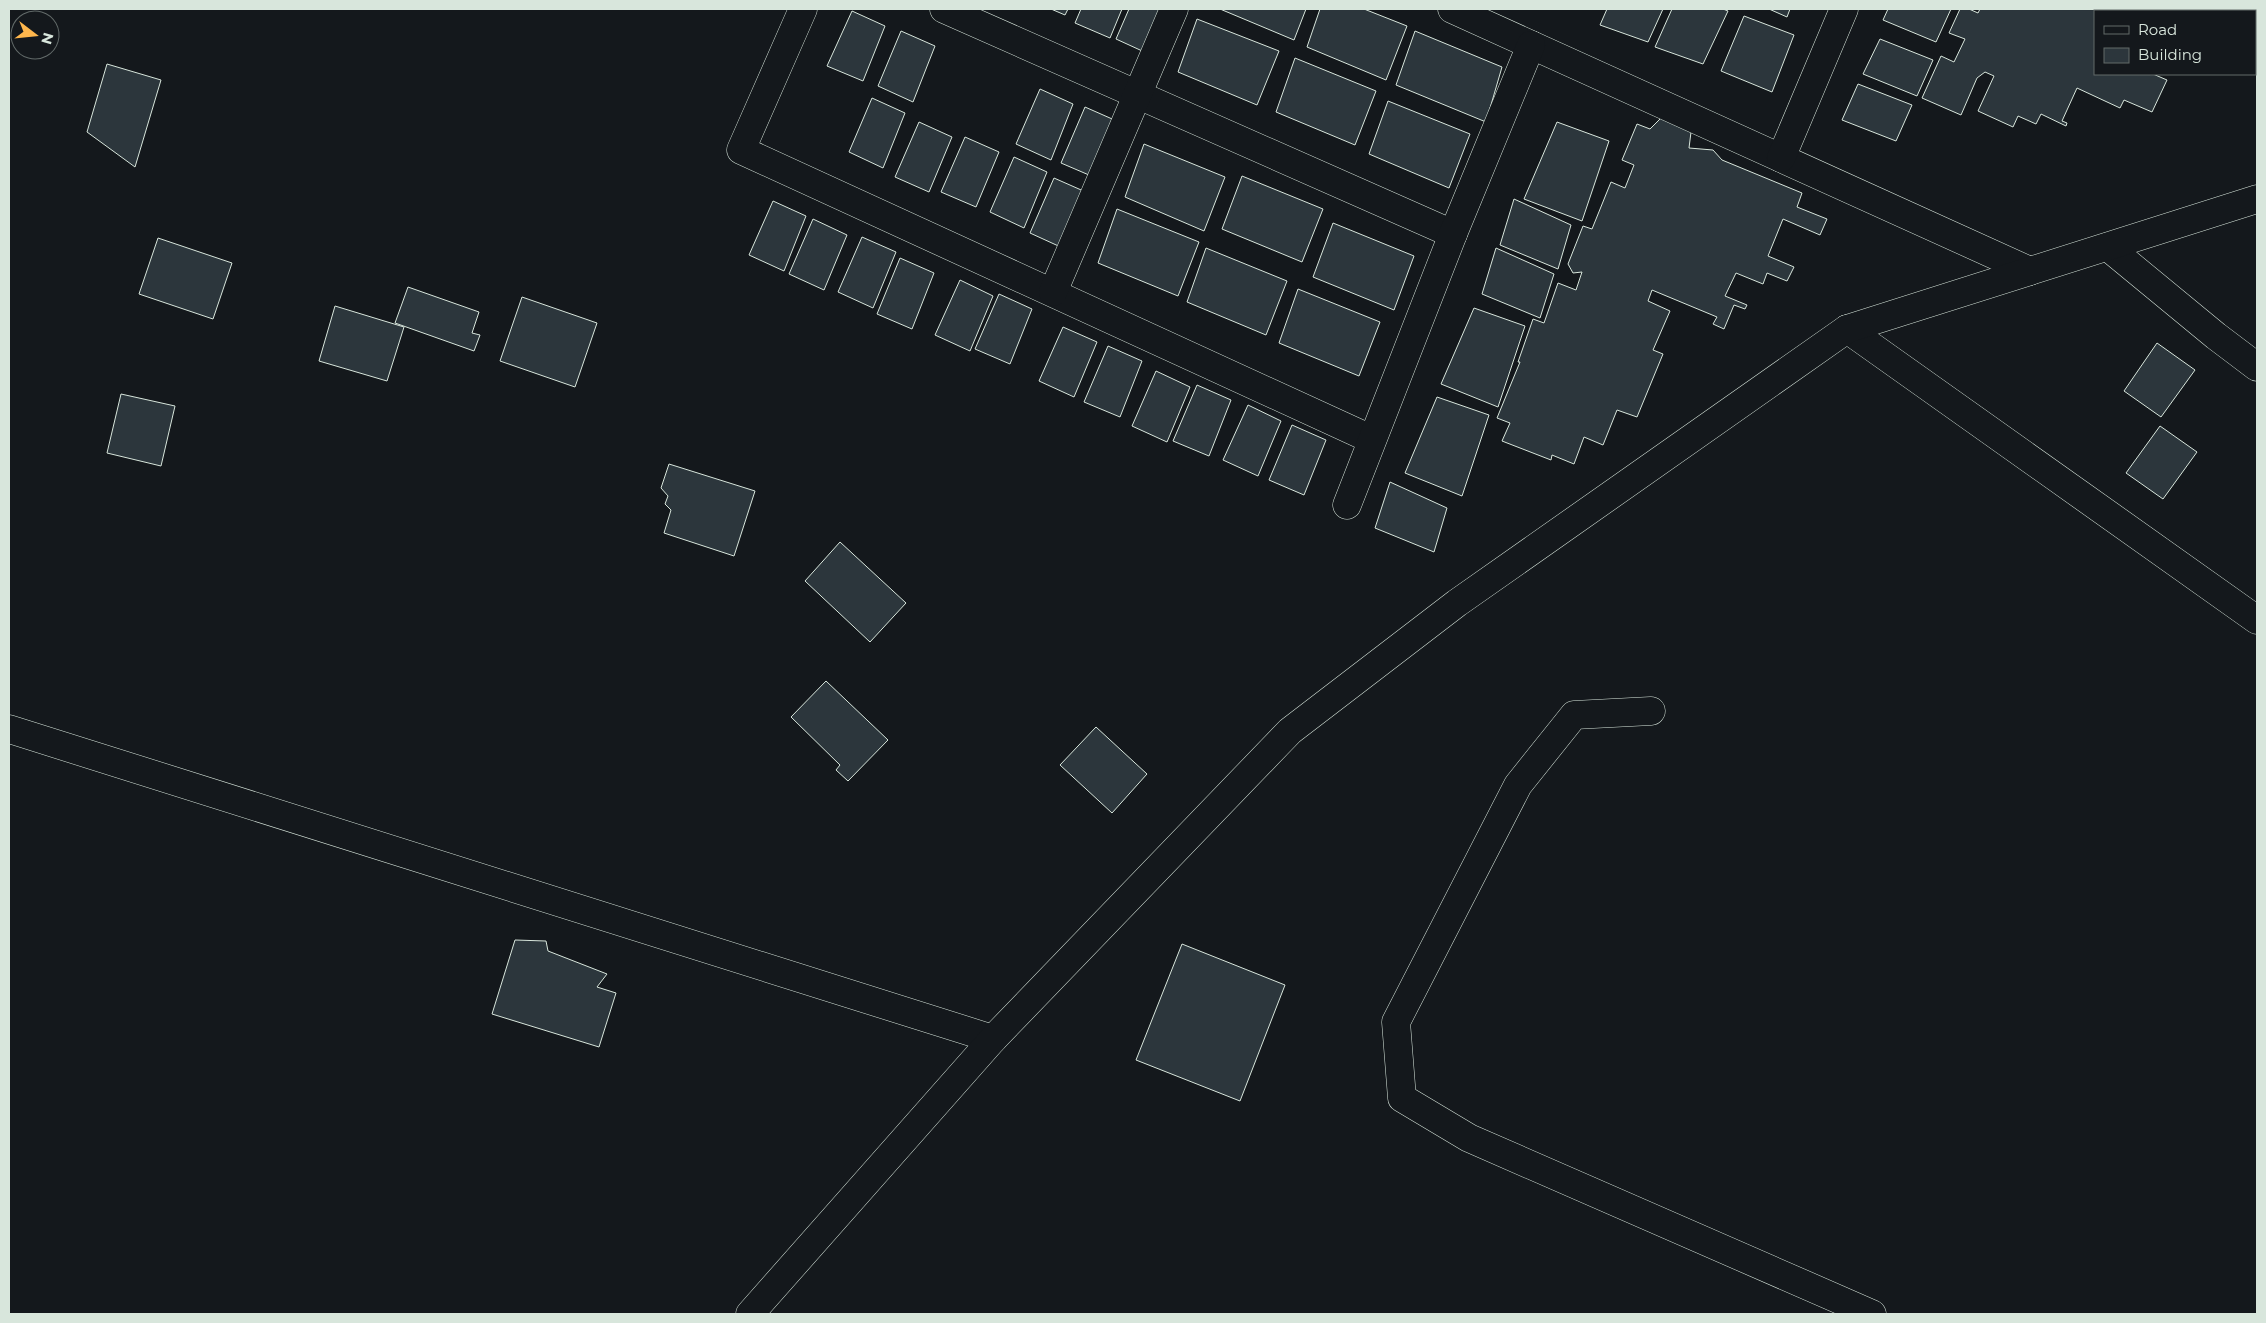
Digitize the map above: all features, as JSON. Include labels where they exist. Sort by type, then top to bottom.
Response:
[{"type":"street","points":[[804,9],[741,150],[1371,439]]},
{"type":"street","points":[[944,9],[1453,234]]},
{"type":"street","points":[[1053,292],[1174,9]]},
{"type":"street","points":[[1452,9],[2030,271]]},
{"type":"street","points":[[1781,158],[1844,9]]},
{"type":"street","points":[[1347,504],[1453,234],[1531,45]]},
{"type":"street","points":[[750,1314],[993,1039],[1290,731],[1457,603],[1847,329],[2257,199]]},
{"type":"street","points":[[2108,247],[2216,336],[2257,367]]},
{"type":"street","points":[[1847,329],[2257,620]]},
{"type":"street","points":[[1651,711],[1574,715],[1518,785],[1396,1022],[1402,1098],[1469,1138],[1872,1314]]},
{"type":"street","points":[[9,729],[993,1039]]},
{"type":"building","points":[[1051,9],[1068,9],[1065,15]]},
{"type":"building","points":[[1081,9],[1122,9],[1110,38],[1075,23]]},
{"type":"building","points":[[1129,9],[1170,9],[1151,55],[1116,39]]},
{"type":"building","points":[[1220,9],[1306,9],[1294,40]]},
{"type":"building","points":[[1320,9],[1364,9],[1407,26],[1386,80],[1307,47]]},
{"type":"building","points":[[1607,9],[1663,9],[1648,42],[1600,25]]},
{"type":"building","points":[[1672,9],[1723,9],[1728,11],[1703,64],[1655,47]]},
{"type":"building","points":[[1769,9],[1790,9],[1787,17]]},
{"type":"building","points":[[1888,9],[1951,9],[1936,42],[1883,20]]},
{"type":"building","points":[[1960,9],[1969,9],[1978,13],[1980,9],[2110,9],[2094,10],[2094,75],[2155,75],[2167,80],[2152,112],[2124,100],[2120,108],[2077,88],[2062,121],[2067,123],[2066,126],[2041,114],[2036,124],[2018,116],[2013,127],[1978,111],[1994,76],[1985,72],[1977,78],[1961,115],[1922,98],[1941,56],[1954,62],[1965,39],[1949,33]]},
{"type":"building","points":[[852,11],[885,26],[863,81],[827,66]]},
{"type":"building","points":[[1744,16],[1794,35],[1772,92],[1721,71]]},
{"type":"building","points":[[1197,19],[1279,51],[1257,105],[1178,72]]},
{"type":"building","points":[[901,31],[935,46],[913,102],[878,86]]},
{"type":"building","points":[[1415,31],[1502,67],[1486,122],[1396,85]]},
{"type":"building","points":[[1880,39],[1933,60],[1917,96],[1863,74]]},
{"type":"building","points":[[1295,58],[1376,91],[1355,145],[1276,112]]},
{"type":"building","points":[[107,64],[161,80],[135,167],[87,132]]},
{"type":"building","points":[[1858,84],[1912,105],[1896,141],[1842,120]]},
{"type":"building","points":[[1040,89],[1073,104],[1051,160],[1016,144]]},
{"type":"building","points":[[872,98],[905,113],[883,168],[849,152]]},
{"type":"building","points":[[1388,101],[1470,134],[1449,188],[1369,154]]},
{"type":"building","points":[[1085,107],[1119,122],[1096,178],[1061,163]]},
{"type":"building","points":[[1661,118],[1691,132],[1689,148],[1713,150],[1722,160],[1802,193],[1797,207],[1827,219],[1820,235],[1783,219],[1768,256],[1794,267],[1787,281],[1767,273],[1763,284],[1736,273],[1725,296],[1747,305],[1745,309],[1734,305],[1724,329],[1713,324],[1717,317],[1652,290],[1648,301],[1670,311],[1653,350],[1663,354],[1637,417],[1617,410],[1603,445],[1584,437],[1574,464],[1552,455],[1551,460],[1502,441],[1510,423],[1497,418],[1520,362],[1518,362],[1533,319],[1544,323],[1558,283],[1576,290],[1582,272],[1573,273],[1568,264],[1583,226],[1592,229],[1611,182],[1625,188],[1634,165],[1622,160],[1637,124],[1650,129]]},
{"type":"building","points":[[919,122],[952,137],[929,192],[895,177]]},
{"type":"building","points":[[1557,122],[1609,141],[1582,221],[1524,199]]},
{"type":"building","points":[[965,137],[999,152],[976,207],[941,192]]},
{"type":"building","points":[[1144,144],[1225,177],[1204,231],[1125,197]]},
{"type":"building","points":[[1014,157],[1047,172],[1024,228],[990,212]]},
{"type":"building","points":[[1242,176],[1323,209],[1302,262],[1222,229]]},
{"type":"building","points":[[1054,178],[1088,193],[1065,249],[1030,233]]},
{"type":"building","points":[[1514,199],[1571,225],[1558,269],[1500,245]]},
{"type":"building","points":[[773,201],[806,216],[784,271],[749,255]]},
{"type":"building","points":[[1117,209],[1199,242],[1178,296],[1098,263]]},
{"type":"building","points":[[813,219],[847,235],[824,290],[789,274]]},
{"type":"building","points":[[1333,223],[1414,256],[1394,310],[1313,277]]},
{"type":"building","points":[[862,237],[896,252],[873,308],[838,292]]},
{"type":"building","points":[[158,238],[232,263],[213,319],[139,294]]},
{"type":"building","points":[[1206,248],[1287,281],[1266,335],[1187,302]]},
{"type":"building","points":[[1496,248],[1554,274],[1540,318],[1482,294]]},
{"type":"building","points":[[900,258],[934,273],[912,329],[877,314]]},
{"type":"building","points":[[960,280],[993,296],[970,351],[935,335]]},
{"type":"building","points":[[408,287],[479,312],[472,333],[480,335],[474,351],[395,323]]},
{"type":"building","points":[[1298,289],[1380,322],[1359,376],[1279,343]]},
{"type":"building","points":[[999,294],[1032,309],[1010,364],[975,349]]},
{"type":"building","points":[[522,297],[597,323],[575,387],[500,361]]},
{"type":"building","points":[[335,306],[404,327],[387,381],[319,361]]},
{"type":"building","points":[[1474,308],[1525,326],[1498,407],[1441,384]]},
{"type":"building","points":[[1063,327],[1097,342],[1074,397],[1039,381]]},
{"type":"building","points":[[2157,343],[2195,370],[2161,417],[2124,391]]},
{"type":"building","points":[[1108,346],[1142,361],[1120,417],[1084,402]]},
{"type":"building","points":[[1156,371],[1190,387],[1167,442],[1132,426]]},
{"type":"building","points":[[1197,385],[1231,400],[1209,456],[1173,441]]},
{"type":"building","points":[[121,394],[175,406],[161,466],[107,453]]},
{"type":"building","points":[[1437,397],[1489,415],[1462,496],[1405,473]]},
{"type":"building","points":[[1248,405],[1281,421],[1258,476],[1223,460]]},
{"type":"building","points":[[1292,425],[1326,440],[1304,495],[1269,480]]},
{"type":"building","points":[[2160,426],[2197,452],[2163,499],[2126,473]]},
{"type":"building","points":[[669,464],[755,491],[734,556],[664,533],[671,510],[665,504],[668,496],[661,488]]},
{"type":"building","points":[[1390,482],[1447,508],[1434,552],[1375,528]]},
{"type":"building","points":[[840,542],[906,603],[870,642],[805,581]]},
{"type":"building","points":[[826,681],[888,740],[848,781],[836,770],[840,765],[791,717]]},
{"type":"building","points":[[1096,727],[1147,774],[1112,813],[1060,765]]},
{"type":"building","points":[[515,940],[546,941],[548,951],[607,974],[597,987],[616,993],[599,1047],[492,1014]]},
{"type":"building","points":[[1182,944],[1285,985],[1240,1101],[1136,1060]]}]
